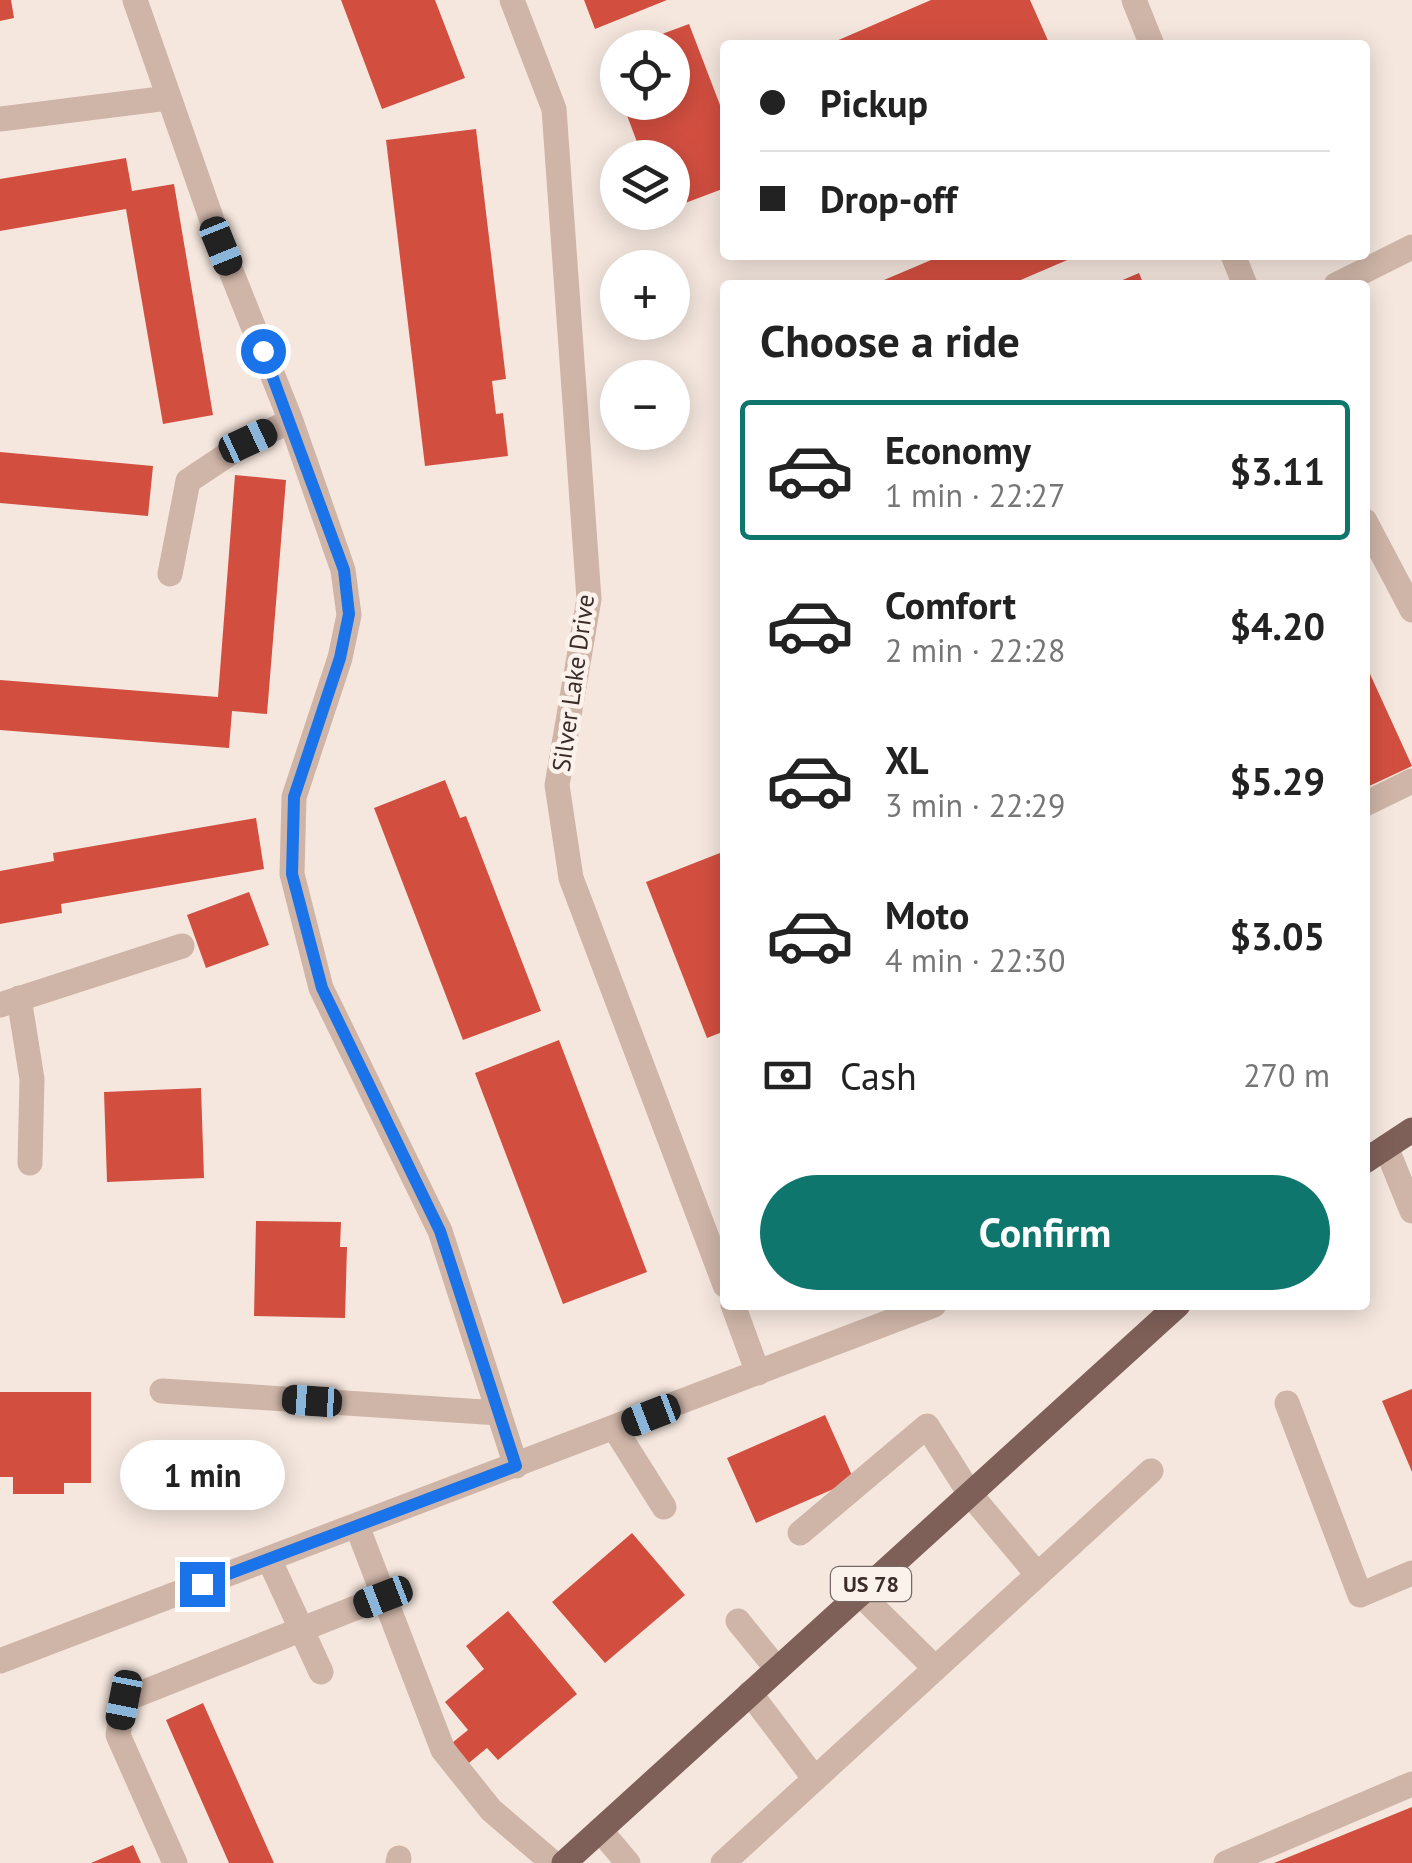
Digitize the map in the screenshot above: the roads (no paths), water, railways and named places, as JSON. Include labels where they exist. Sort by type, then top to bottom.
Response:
[{"type":"main road","points":[[1375,1154],[1412,1130]]},
{"type":"main road","name":"US 78","points":[[564,1863],[1167,1310]]},
{"type":"street","points":[[135,0],[221,246],[291,421],[344,570],[349,614],[340,658],[294,797],[292,874],[322,988],[440,1231],[516,1466]]},
{"type":"street","name":"Silver Lake Drive","points":[[512,0],[554,109],[589,599],[558,786],[571,878],[720,1272]]},
{"type":"street","points":[[1134,0],[1150,40]]},
{"type":"street","points":[[0,119],[168,98]]},
{"type":"street","points":[[1346,280],[1412,247]]},
{"type":"street","points":[[170,574],[188,481],[248,441],[291,421]]},
{"type":"street","points":[[1370,530],[1412,610]]},
{"type":"street","points":[[1370,802],[1412,781]]},
{"type":"street","points":[[30,1163],[32,1079],[10,1002],[182,946]]},
{"type":"street","points":[[1375,1154],[1412,1211]]},
{"type":"street","points":[[734,1310],[758,1373]]},
{"type":"street","points":[[0,1661],[921,1310]]},
{"type":"street","points":[[162,1391],[499,1413]]},
{"type":"street","points":[[1287,1403],[1360,1595],[1412,1573]]},
{"type":"street","points":[[800,1533],[927,1426],[970,1494],[1037,1574]]},
{"type":"street","points":[[615,1429],[664,1507]]},
{"type":"street","points":[[723,1863],[1151,1470]]},
{"type":"street","points":[[357,1526],[443,1750],[491,1810],[553,1863]]},
{"type":"street","points":[[269,1559],[321,1672]]},
{"type":"street","points":[[860,1594],[935,1668]]},
{"type":"street","points":[[176,1863],[118,1734],[124,1700],[383,1597]]},
{"type":"street","points":[[738,1622],[777,1669]]},
{"type":"street","points":[[750,1694],[815,1779]]},
{"type":"street","points":[[1226,1863],[1412,1784]]},
{"type":"street","points":[[600,1830],[628,1863]]}]
